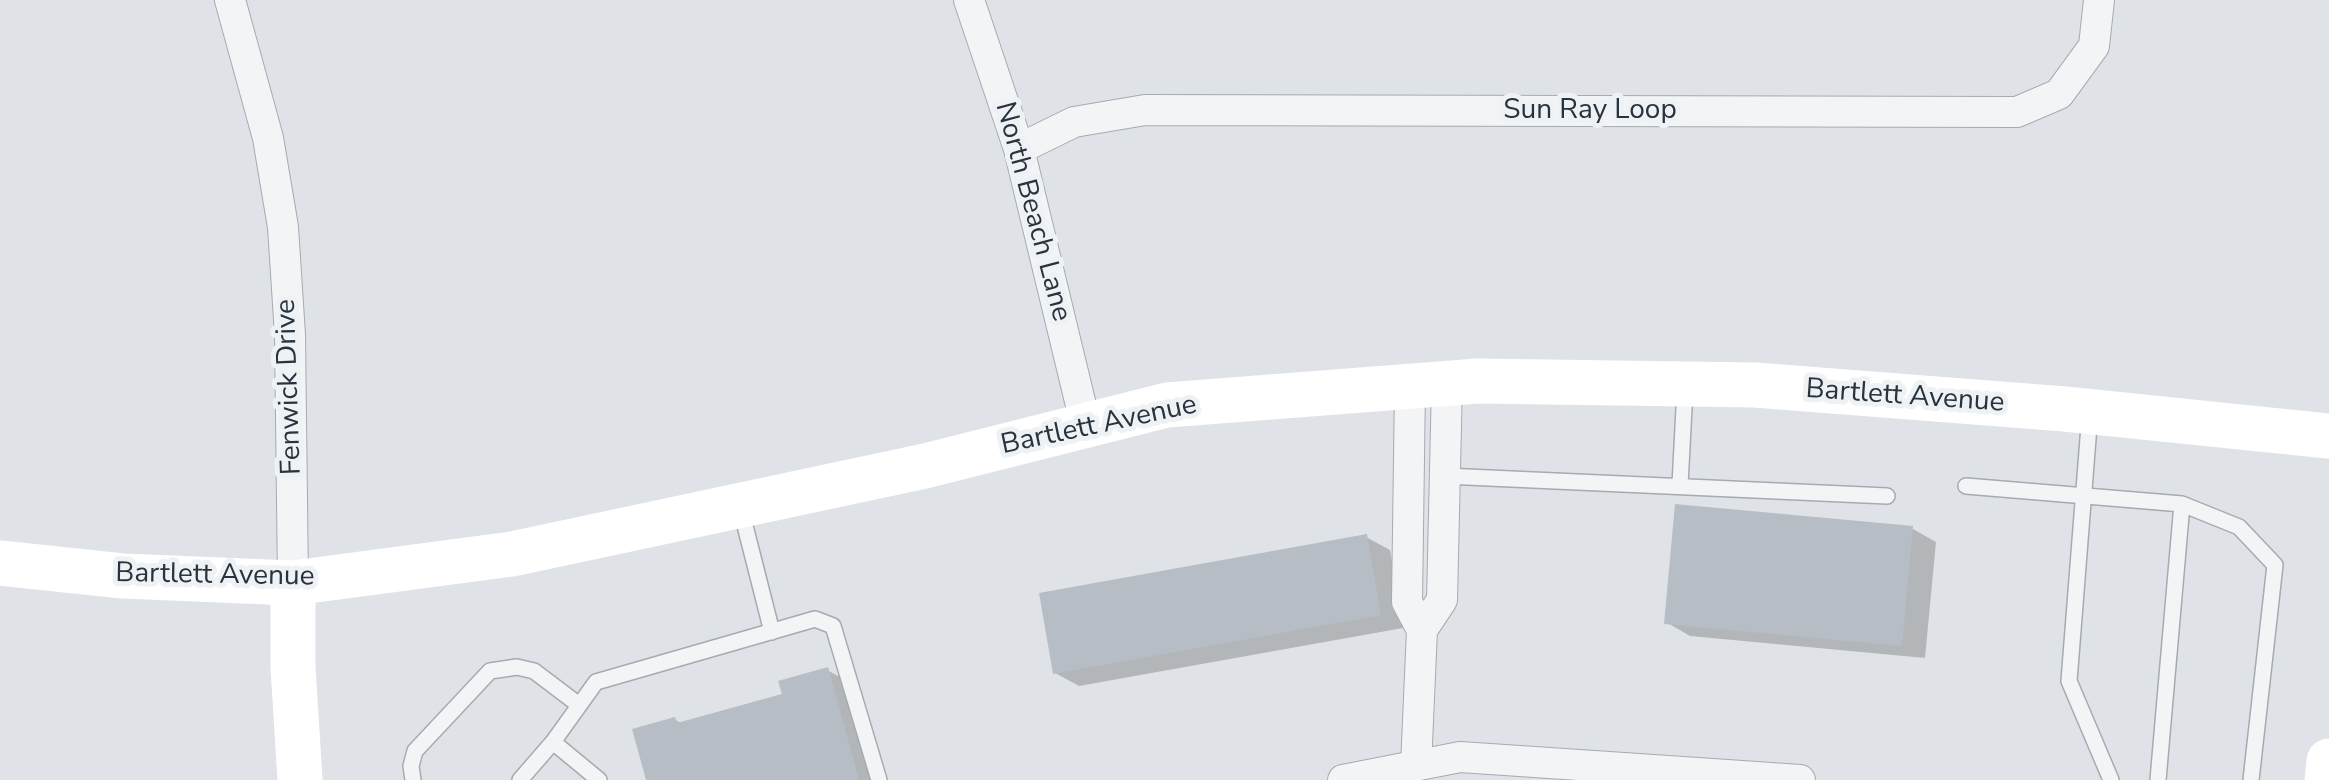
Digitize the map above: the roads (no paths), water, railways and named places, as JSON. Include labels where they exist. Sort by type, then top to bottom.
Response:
[{"type":"main road","name":"Bartlett Avenue","points":[[0,562],[123,576],[293,583],[512,554],[925,466],[1167,405],[1428,385],[1755,385],[2329,436]]},
{"type":"main road","name":"Fenwick Drive","points":[[293,583],[292,666],[300,780]]},
{"type":"main road","points":[[2327,780],[2329,761]]},
{"type":"street","name":"Fenwick Drive","points":[[230,0],[268,138],[283,227],[290,335],[293,583]]},
{"type":"street","name":"North Beach Lane","points":[[969,0],[1019,149],[1086,426]]},
{"type":"street","name":"Sun Ray Loop","points":[[1019,149],[1074,122],[1145,110],[2017,112],[2059,94],[2094,46],[2099,0]]},
{"type":"street","points":[[1422,630],[1442,600],[1445,476],[1428,385]]},
{"type":"street","points":[[1416,766],[1422,630],[1407,602],[1428,385]]},
{"type":"street","points":[[1343,780],[1460,757],[1800,780]]},
{"type":"lane","points":[[1680,485],[1685,384]]},
{"type":"lane","points":[[2090,412],[2069,681],[2110,780]]},
{"type":"lane","points":[[1445,476],[1886,496]]},
{"type":"lane","points":[[1966,486],[2182,504],[2240,527],[2275,565],[2251,780]]},
{"type":"lane","points":[[2158,780],[2182,504]]},
{"type":"lane","points":[[740,506],[772,632]]},
{"type":"lane","points":[[520,780],[596,682],[815,619],[833,626],[879,780]]},
{"type":"lane","points":[[413,780],[415,751],[490,671],[516,667],[534,671],[579,705]]},
{"type":"lane","points":[[553,742],[599,780]]}]
